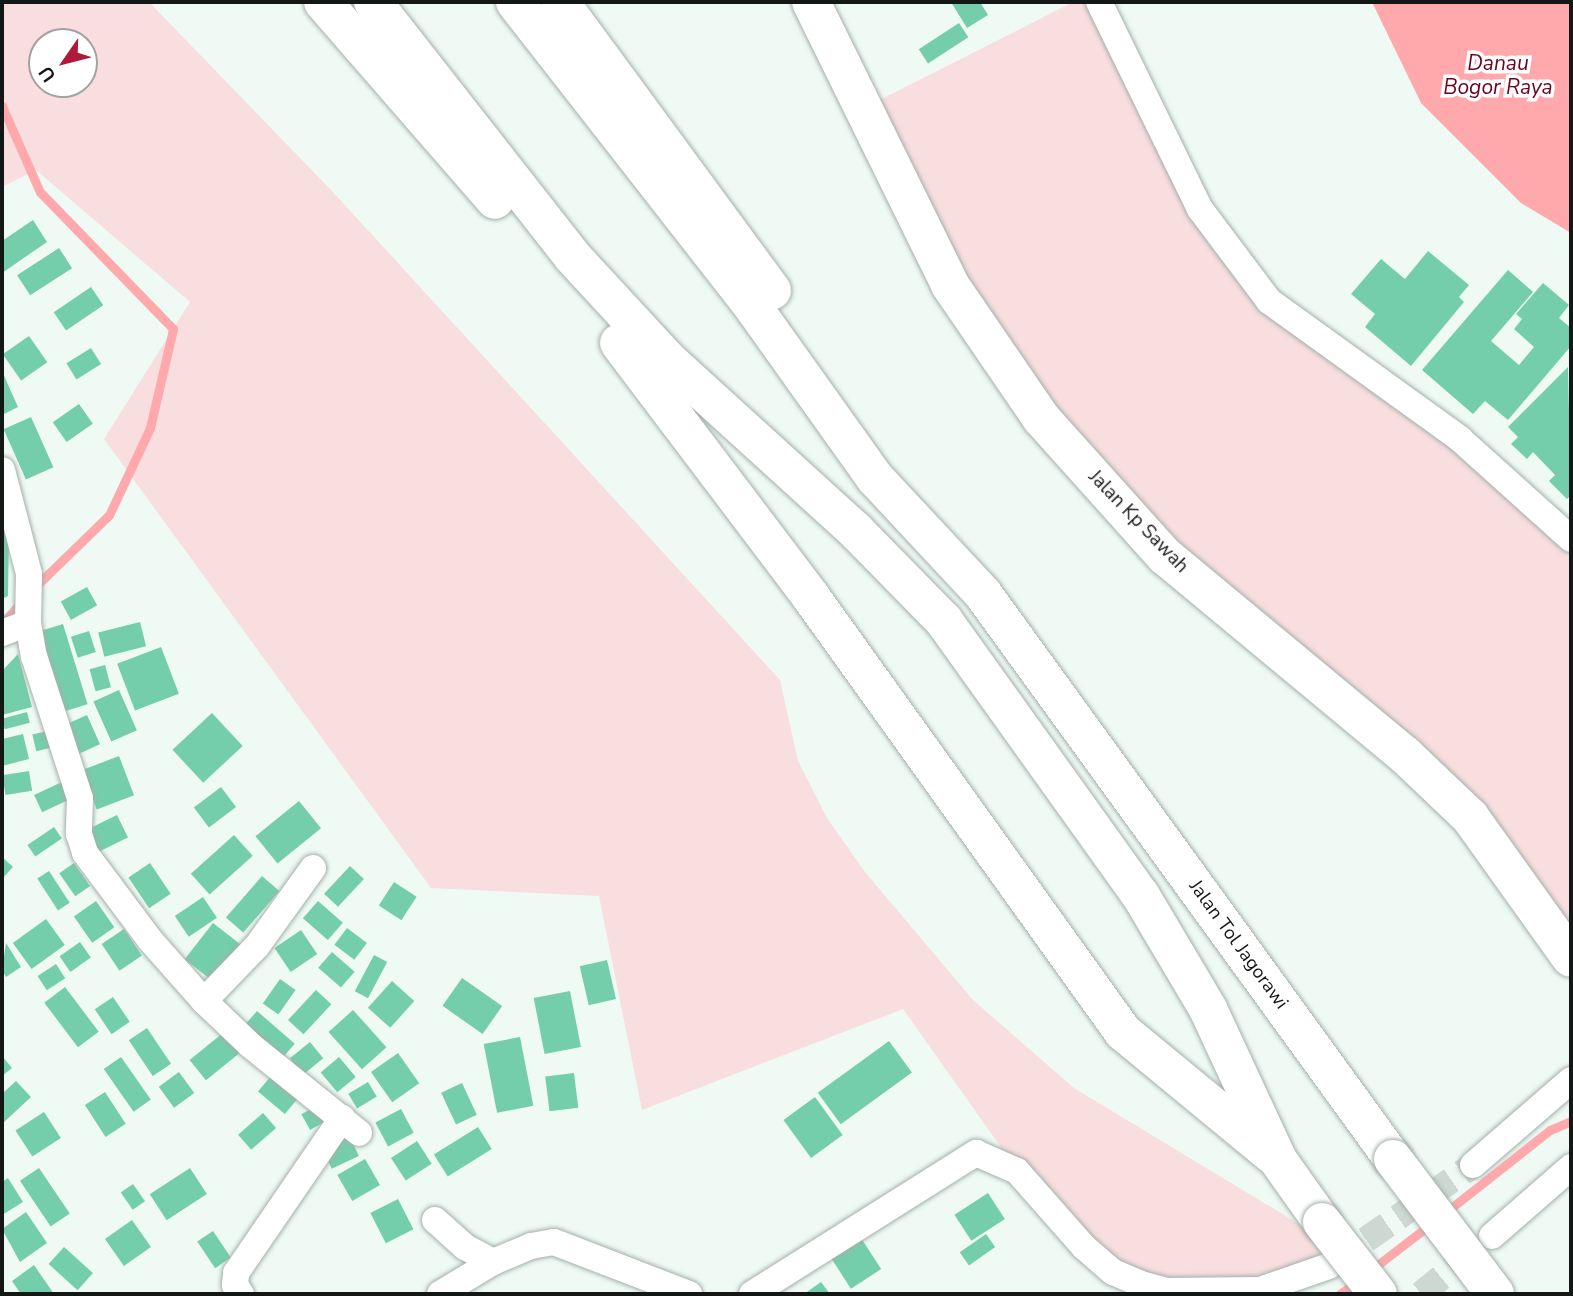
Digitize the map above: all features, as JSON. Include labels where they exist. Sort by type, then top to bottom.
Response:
[{"type":"main road","points":[[323,2],[652,381],[1123,1032],[1278,1160]]},
{"type":"main road","points":[[373,2],[572,256],[667,360],[855,530],[944,621],[1141,896],[1208,1009],[1278,1160],[1378,1294]]},
{"type":"main road","points":[[515,2],[753,307],[875,478],[983,594]]},
{"type":"main road","points":[[561,2],[958,546],[983,594]]},
{"type":"main road","name":"Jalan Kp Sawah","points":[[811,2],[950,285],[1041,418],[1165,556],[1405,755],[1470,817],[1571,958]]},
{"type":"main road","name":"Jalan Tol Jagorawi","points":[[983,594],[1393,1159],[1495,1294]]},
{"type":"street","points":[[1100,2],[1200,209],[1269,301],[1460,439],[1571,539]]},
{"type":"street","points":[[2,470],[29,574],[28,624],[44,694],[80,798],[79,834],[85,853],[150,940],[204,1001],[250,1045],[350,1126],[236,1273],[235,1285],[241,1294]]},
{"type":"street","points":[[2,633],[28,624]]},
{"type":"street","points":[[204,1001],[257,946],[296,887],[313,868]]},
{"type":"street","points":[[1473,1165],[1571,1080]]},
{"type":"street","points":[[752,1294],[976,1153],[1017,1171],[1084,1247],[1113,1272],[1141,1284],[1167,1291],[1260,1290],[1329,1266]]},
{"type":"street","points":[[1492,1236],[1571,1167]]},
{"type":"street","points":[[435,1220],[465,1247],[493,1262]]},
{"type":"street","points":[[440,1294],[493,1262],[531,1246],[554,1242],[689,1294]]},
{"type":"shaded area","points":[[2,2],[149,2],[332,191],[780,680],[798,761],[827,818],[865,872],[973,1000],[1074,1088],[1347,1253],[1260,1290],[1113,1272],[1020,1174],[903,1009],[642,1110],[599,896],[431,888],[104,439],[190,302],[36,170],[2,187]]},
{"type":"shaded area","points":[[1073,2],[1099,2],[1200,209],[1269,301],[1571,539],[1571,959],[1468,816],[1041,418],[866,107]]},
{"type":"water","name":"Danau Bogor Raya","points":[[1372,2],[1571,2],[1571,233],[1521,203],[1421,103]]},
{"type":"building","points":[[951,2],[980,2],[988,15],[967,28]]},
{"type":"building","points":[[959,23],[968,37],[928,63],[919,49]]},
{"type":"building","points":[[33,220],[47,242],[2,273],[2,241]]},
{"type":"building","points":[[59,248],[72,268],[30,295],[17,275]]},
{"type":"building","points":[[1428,251],[1469,285],[1459,297],[1464,302],[1411,366],[1365,327],[1375,314],[1351,294],[1381,259],[1405,279]]},
{"type":"building","points":[[1508,270],[1533,292],[1491,341],[1519,365],[1534,347],[1514,329],[1522,319],[1516,314],[1543,283],[1569,305],[1559,318],[1571,328],[1571,346],[1508,420],[1485,401],[1473,414],[1422,370]]},
{"type":"building","points":[[91,287],[103,305],[66,330],[54,312]]},
{"type":"building","points":[[29,336],[47,362],[21,381],[3,354]]},
{"type":"building","points":[[91,348],[101,364],[76,379],[66,363]]},
{"type":"building","points":[[1568,367],[1571,495],[1567,499],[1549,481],[1555,475],[1533,452],[1527,459],[1511,444],[1518,437],[1508,427]]},
{"type":"building","points":[[2,371],[18,407],[2,415]]},
{"type":"building","points":[[79,404],[93,424],[67,442],[53,422]]},
{"type":"building","points":[[31,417],[53,467],[26,479],[4,429]]},
{"type":"building","points":[[9,528],[8,596],[2,599],[2,529]]},
{"type":"building","points":[[87,587],[97,605],[71,620],[61,602]]},
{"type":"building","points":[[140,622],[146,646],[104,657],[98,632]]},
{"type":"building","points":[[63,624],[88,704],[60,713],[35,632]]},
{"type":"building","points":[[89,631],[96,652],[78,658],[71,637]]},
{"type":"building","points":[[161,647],[179,694],[135,711],[117,664]]},
{"type":"building","points":[[18,654],[32,707],[2,715],[2,671]]},
{"type":"building","points":[[105,665],[111,687],[95,691],[90,669]]},
{"type":"building","points":[[119,690],[137,730],[111,742],[93,701]]},
{"type":"building","points":[[27,712],[30,723],[5,729],[2,719]]},
{"type":"building","points":[[212,713],[243,746],[203,783],[173,750]]},
{"type":"building","points":[[87,715],[100,744],[77,754],[64,725]]},
{"type":"building","points":[[48,731],[52,748],[36,751],[32,735]]},
{"type":"building","points":[[23,734],[29,759],[2,766],[2,739]]},
{"type":"building","points":[[119,756],[134,795],[97,810],[82,770]]},
{"type":"building","points":[[29,771],[32,791],[5,795],[2,775]]},
{"type":"building","points":[[64,781],[72,798],[42,812],[34,795]]},
{"type":"building","points":[[221,787],[236,807],[209,827],[194,807]]},
{"type":"building","points":[[299,801],[321,828],[278,863],[255,836]]},
{"type":"building","points":[[117,815],[128,837],[98,852],[87,829]]},
{"type":"building","points":[[54,827],[62,839],[35,857],[27,845]]},
{"type":"building","points":[[234,835],[253,856],[210,895],[191,874]]},
{"type":"building","points":[[2,857],[13,867],[2,879]]},
{"type":"building","points":[[74,863],[90,886],[75,896],[59,873]]},
{"type":"building","points":[[150,863],[171,894],[149,908],[128,878]]},
{"type":"building","points":[[350,866],[364,879],[338,907],[324,894]]},
{"type":"building","points":[[49,871],[70,903],[58,910],[37,879]]},
{"type":"building","points":[[262,876],[279,891],[243,933],[226,918]]},
{"type":"building","points":[[394,882],[417,897],[401,920],[379,905]]},
{"type":"building","points":[[203,897],[217,918],[189,937],[175,916]]},
{"type":"building","points":[[96,901],[114,927],[92,943],[74,916]]},
{"type":"building","points":[[318,901],[343,923],[328,940],[303,918]]},
{"type":"building","points":[[46,919],[65,945],[32,969],[13,943]]},
{"type":"building","points":[[213,923],[246,949],[218,985],[185,959]]},
{"type":"building","points":[[347,928],[367,943],[354,960],[334,945]]},
{"type":"building","points":[[124,929],[142,956],[120,971],[102,944]]},
{"type":"building","points":[[301,930],[317,954],[291,972],[274,948]]},
{"type":"building","points":[[80,942],[91,958],[70,972],[60,956]]},
{"type":"building","points":[[6,943],[21,967],[6,977],[2,970]]},
{"type":"building","points":[[332,952],[355,972],[341,988],[318,968]]},
{"type":"building","points":[[374,955],[387,962],[368,998],[355,991]]},
{"type":"building","points":[[607,960],[616,999],[589,1005],[580,966]]},
{"type":"building","points":[[56,964],[65,978],[47,990],[38,976]]},
{"type":"building","points":[[462,978],[502,1006],[483,1034],[442,1006]]},
{"type":"building","points":[[280,979],[296,990],[278,1014],[263,1004]]},
{"type":"building","points":[[392,981],[414,1001],[390,1028],[368,1008]]},
{"type":"building","points":[[65,987],[99,1032],[78,1047],[44,1003]]},
{"type":"building","points":[[316,990],[331,1004],[303,1034],[288,1020]]},
{"type":"building","points":[[570,991],[581,1047],[545,1054],[534,998]]},
{"type":"building","points":[[113,997],[130,1022],[112,1034],[95,1009]]},
{"type":"building","points":[[353,1010],[386,1047],[362,1069],[328,1032]]},
{"type":"building","points":[[257,1011],[295,1044],[280,1061],[242,1028]]},
{"type":"building","points":[[147,1028],[171,1064],[153,1076],[129,1040]]},
{"type":"building","points":[[223,1033],[239,1053],[206,1080],[190,1060]]},
{"type":"building","points":[[520,1037],[533,1106],[497,1113],[484,1044]]},
{"type":"building","points":[[889,1041],[912,1073],[841,1124],[818,1093]]},
{"type":"building","points":[[310,1042],[323,1058],[303,1075],[290,1058]]},
{"type":"building","points":[[398,1053],[419,1083],[392,1102],[371,1072]]},
{"type":"building","points":[[2,1056],[12,1068],[2,1076]]},
{"type":"building","points":[[121,1057],[151,1100],[134,1112],[104,1069]]},
{"type":"building","points":[[339,1057],[356,1077],[337,1092],[321,1072]]},
{"type":"building","points":[[276,1070],[303,1092],[285,1114],[258,1091]]},
{"type":"building","points":[[179,1072],[194,1093],[174,1108],[159,1087]]},
{"type":"building","points":[[574,1073],[578,1108],[549,1111],[545,1077]]},
{"type":"building","points":[[16,1081],[31,1097],[2,1124],[2,1094]]},
{"type":"building","points":[[368,1082],[377,1097],[357,1108],[348,1094]]},
{"type":"building","points":[[462,1083],[477,1115],[456,1124],[441,1093]]},
{"type":"building","points":[[105,1092],[126,1124],[106,1137],[85,1105]]},
{"type":"building","points":[[815,1097],[843,1135],[811,1158],[783,1120]]},
{"type":"building","points":[[318,1105],[327,1121],[310,1130],[301,1114]]},
{"type":"building","points":[[401,1109],[414,1133],[388,1146],[375,1123]]},
{"type":"building","points":[[44,1112],[61,1138],[32,1157],[15,1131]]},
{"type":"building","points":[[263,1113],[276,1128],[251,1150],[238,1135]]},
{"type":"building","points":[[478,1127],[492,1149],[448,1177],[434,1155]]},
{"type":"building","points":[[350,1137],[359,1156],[332,1169],[323,1150]]},
{"type":"building","points":[[417,1141],[432,1164],[406,1181],[391,1158]]},
{"type":"building","points":[[365,1159],[380,1185],[352,1201],[337,1175]]},
{"type":"building","points":[[39,1168],[70,1214],[51,1226],[20,1181]]},
{"type":"building","points":[[190,1168],[207,1194],[167,1220],[150,1194]]},
{"type":"building","points":[[8,1178],[23,1202],[2,1215],[2,1182]]},
{"type":"building","points":[[133,1184],[145,1201],[133,1210],[121,1193]]},
{"type":"building","points":[[988,1193],[1005,1219],[971,1241],[954,1215]]},
{"type":"building","points":[[398,1199],[413,1229],[386,1243],[370,1213]]},
{"type":"building","points":[[26,1212],[47,1243],[20,1262],[2,1229]]},
{"type":"building","points":[[132,1220],[151,1247],[124,1266],[105,1239]]},
{"type":"building","points":[[213,1231],[231,1258],[215,1268],[197,1242]]},
{"type":"building","points":[[986,1234],[995,1247],[969,1265],[960,1252]]},
{"type":"building","points":[[861,1238],[881,1269],[851,1289],[831,1258]]},
{"type":"building","points":[[64,1247],[93,1273],[78,1290],[49,1264]]},
{"type":"building","points":[[34,1265],[54,1294],[21,1294],[12,1281]]},
{"type":"building","points":[[821,1282],[830,1294],[804,1294]]},
{"type":"waterway","points":[[2,106],[40,192],[173,329],[150,428],[109,515],[35,587]]},
{"type":"waterway","points":[[2,624],[23,600]]},
{"type":"waterway","points":[[1446,1212],[1550,1130],[1571,1121]]},
{"type":"waterway","points":[[1371,1270],[1432,1223]]},
{"type":"waterway","points":[[1340,1294],[1358,1281]]},
{"type":"tunnel","points":[[1334,1262],[1473,1165]]},
{"type":"tunnel","points":[[1421,1294],[1480,1246]]}]
